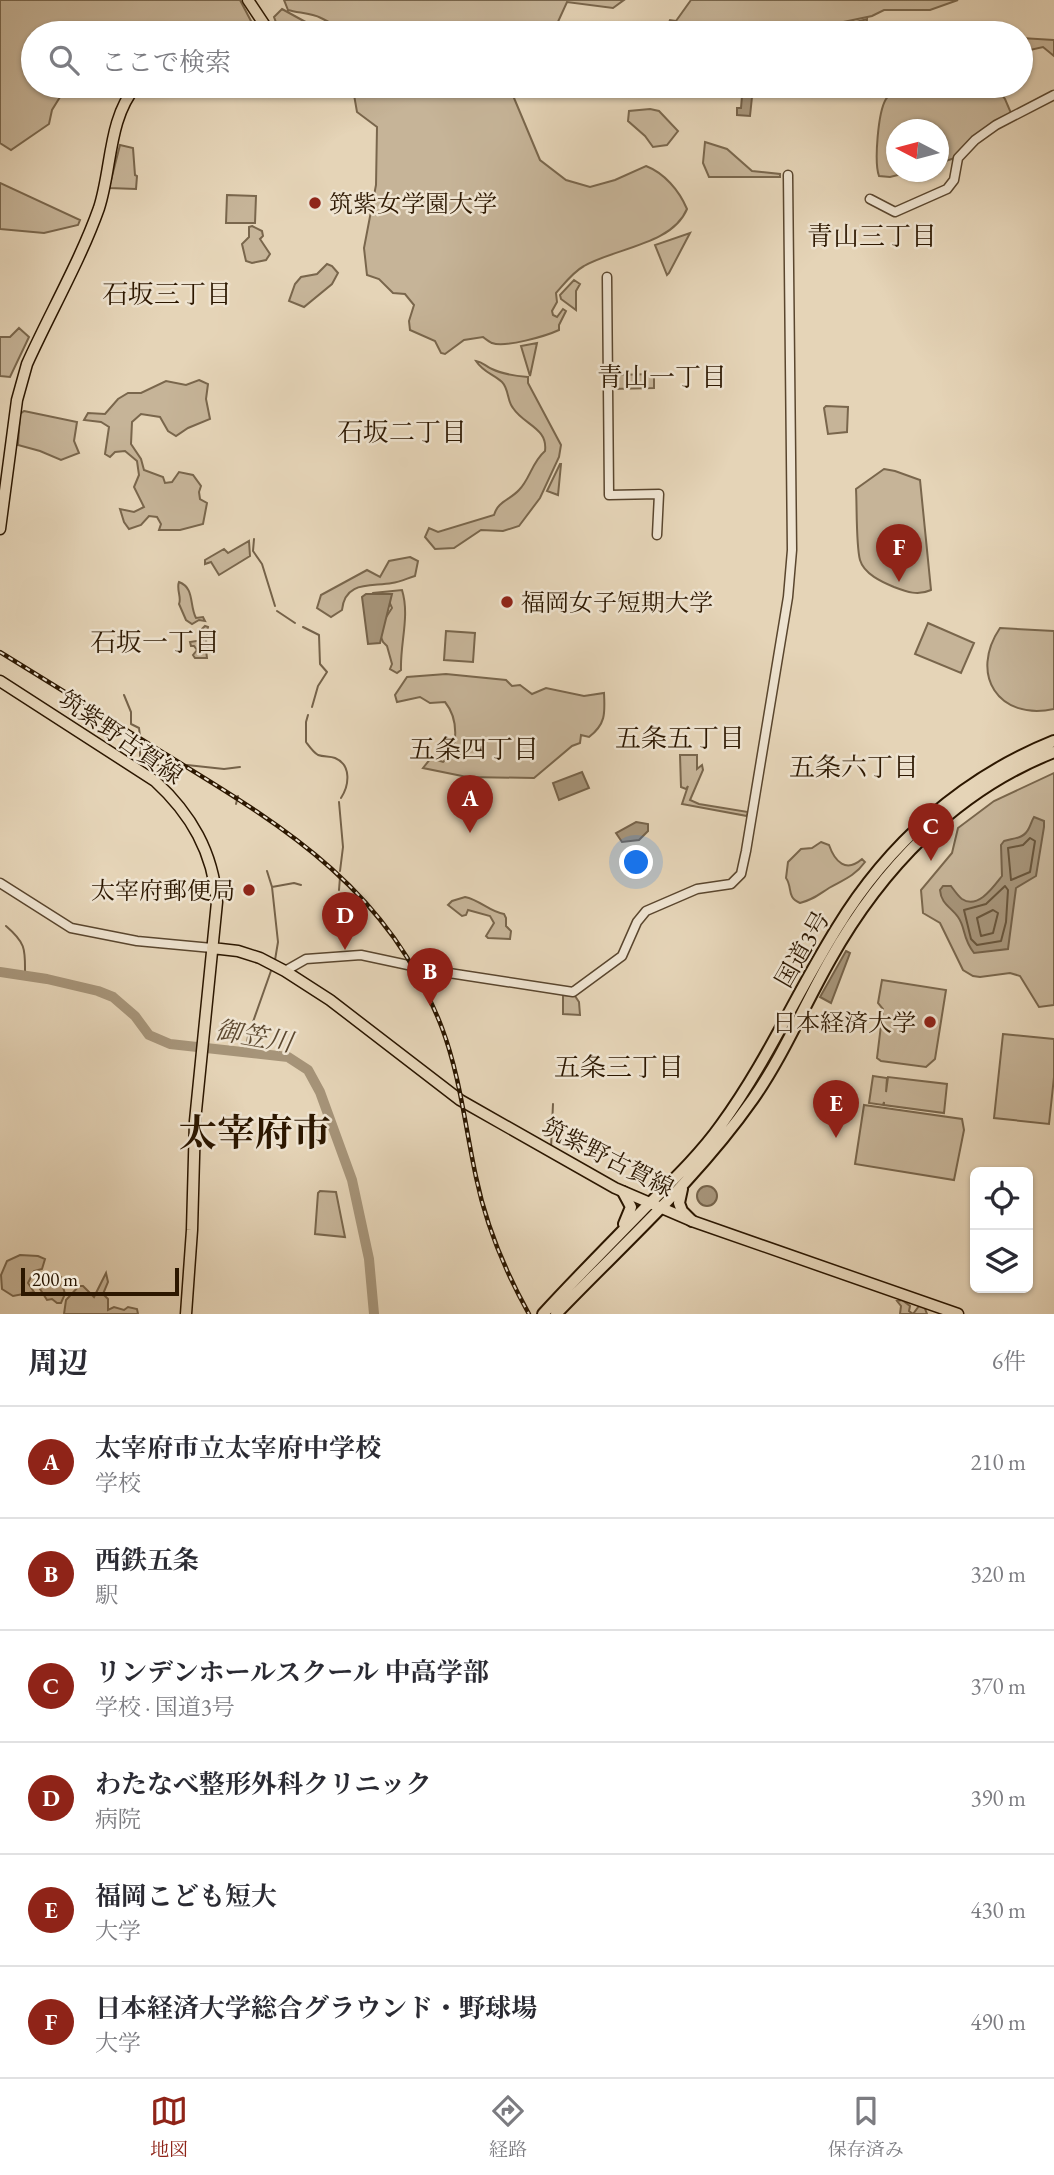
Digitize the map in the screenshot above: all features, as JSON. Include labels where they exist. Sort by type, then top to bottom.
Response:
[{"type":"highway","name":"国道3号","points":[[543,1314],[655,1206],[719,1129],[747,1090],[837,927],[880,866],[902,842],[957,795],[1006,764],[1054,741]]},
{"type":"highway","name":"国道3号","points":[[556,1314],[615,1238],[688,1180],[726,1136],[754,1097],[845,934],[887,874],[925,835],[962,803],[988,785],[1054,752]]},
{"type":"highway","points":[[688,1180],[680,1193],[678,1203],[692,1221]]},
{"type":"highway","points":[[615,1238],[631,1209],[623,1192]]},
{"type":"main road","points":[[249,1],[262,21]]},
{"type":"main road","points":[[0,529],[17,400],[23,375],[93,222],[104,190],[118,120],[127,98]]},
{"type":"main road","name":"筑紫野古賀線","points":[[0,681],[144,773],[175,799],[195,825],[212,871],[217,901],[212,947],[239,951],[277,967],[330,1000],[460,1100],[623,1192],[692,1221],[958,1314]]},
{"type":"main road","points":[[186,1314],[195,1121],[212,947]]},
{"type":"street","points":[[870,199],[895,212],[947,189],[954,180],[959,156],[975,141],[996,125],[1054,95]]},
{"type":"street","points":[[277,967],[306,959],[361,955],[449,973],[573,992],[622,957],[637,922],[646,911],[697,889],[731,884],[741,874],[791,569],[788,175]]},
{"type":"street","points":[[607,277],[609,495],[659,494],[657,535]]},
{"type":"street","points":[[0,883],[71,929],[137,941],[212,947]]},
{"type":"shaded area","points":[[0,0],[240,0],[251,21],[21,21],[21,98],[59,98],[52,110],[49,124],[11,150],[0,143]]},
{"type":"shaded area","points":[[284,0],[624,0],[613,8],[567,2],[558,21],[327,21],[288,10]]},
{"type":"shaded area","points":[[691,0],[958,0],[930,10],[884,10],[872,16],[848,21],[676,21]]},
{"type":"shaded area","points":[[282,9],[304,21],[276,21],[274,17]]},
{"type":"shaded area","points":[[1033,39],[1054,40],[1054,56],[1043,47],[1033,49]]},
{"type":"shaded area","points":[[355,98],[514,98],[540,160],[566,180],[590,187],[615,180],[646,166],[670,183],[687,209],[680,221],[669,231],[597,260],[572,275],[556,293],[557,302],[552,311],[553,315],[557,317],[563,309],[566,311],[559,330],[506,344],[492,343],[483,337],[464,340],[445,354],[441,353],[435,341],[410,330],[409,321],[414,305],[405,294],[393,293],[379,279],[367,275],[364,248],[376,185],[377,127],[357,112]]},
{"type":"shaded area","points":[[887,98],[1004,98],[1011,113],[980,133],[955,158],[949,160],[949,119],[886,119],[886,177],[879,176],[877,149],[883,105]]},
{"type":"shaded area","points":[[629,111],[659,111],[678,131],[667,145],[653,147],[628,121]]},
{"type":"shaded area","points":[[705,142],[727,149],[752,171],[780,174],[780,177],[709,177],[703,163]]},
{"type":"shaded area","points":[[120,145],[133,148],[136,189],[109,188]]},
{"type":"shaded area","points":[[0,183],[80,220],[78,225],[44,233],[0,229]]},
{"type":"shaded area","points":[[227,195],[256,196],[255,223],[226,223]]},
{"type":"shaded area","points":[[249,227],[262,231],[263,236],[260,239],[270,254],[266,260],[252,263],[246,261],[242,244],[249,237]]},
{"type":"shaded area","points":[[690,233],[669,273],[667,275],[655,245]]},
{"type":"shaded area","points":[[327,264],[338,273],[332,284],[304,307],[289,301],[295,284],[301,277],[317,274]]},
{"type":"shaded area","points":[[574,280],[580,284],[576,291],[576,310],[561,299],[560,295]]},
{"type":"shaded area","points":[[19,328],[29,337],[10,377],[0,376],[0,337],[10,337]]},
{"type":"shaded area","points":[[537,343],[530,376],[521,346]]},
{"type":"shaded area","points":[[476,361],[500,372],[528,377],[528,383],[561,445],[559,457],[540,498],[519,526],[503,531],[481,530],[454,548],[435,549],[425,537],[429,528],[438,532],[494,515],[498,507],[523,486],[545,451],[543,437],[513,408],[504,385]]},
{"type":"shaded area","points":[[654,374],[654,388],[612,389],[614,375]]},
{"type":"shaded area","points":[[199,380],[208,384],[206,399],[210,419],[176,436],[168,431],[160,417],[141,414],[132,422],[131,444],[141,459],[144,470],[163,477],[165,483],[172,482],[179,472],[193,475],[201,486],[200,499],[207,503],[203,524],[180,530],[159,530],[161,524],[157,517],[149,516],[141,525],[129,529],[120,509],[134,512],[144,507],[134,487],[139,475],[137,461],[125,451],[115,452],[110,457],[105,454],[109,427],[101,422],[84,420],[88,413],[105,414],[118,399],[128,393],[141,393],[166,381],[186,385]]},
{"type":"shaded area","points":[[848,407],[847,432],[828,434],[824,408]]},
{"type":"shaded area","points":[[24,411],[77,422],[74,441],[79,453],[61,460],[18,445],[20,414]]},
{"type":"shaded area","points":[[561,464],[558,495],[547,491]]},
{"type":"shaded area","points":[[884,469],[920,480],[931,590],[926,592],[908,592],[884,583],[869,573],[860,560],[856,489]]},
{"type":"shaded area","points":[[249,541],[250,556],[219,575],[211,562],[205,564],[205,560],[224,549],[228,553]]},
{"type":"shaded area","points":[[410,557],[418,561],[415,576],[354,589],[344,600],[342,610],[331,617],[317,608],[321,595],[367,570],[380,577],[389,561]]},
{"type":"shaded area","points":[[179,582],[190,593],[196,618],[203,617],[205,621],[199,620],[192,624],[186,620],[179,604]]},
{"type":"shaded area","points":[[402,590],[405,620],[401,670],[397,673],[390,669],[392,664],[387,646],[380,635],[383,622],[392,608],[388,599],[366,602],[373,593]]},
{"type":"shaded area","points":[[928,623],[974,643],[961,673],[915,654]]},
{"type":"shaded area","points":[[208,627],[207,658],[195,658],[193,655],[197,650],[190,642],[203,640],[202,629]]},
{"type":"shaded area","points":[[1000,628],[1054,631],[1054,709],[1034,711],[1018,708],[1004,701],[994,690],[987,662],[991,645]]},
{"type":"shaded area","points":[[446,631],[475,633],[473,662],[444,660]]},
{"type":"shaded area","points":[[446,674],[506,680],[512,686],[520,685],[532,694],[546,688],[584,696],[604,693],[603,718],[595,732],[589,737],[581,735],[580,743],[572,746],[534,778],[467,777],[423,768],[431,758],[443,762],[448,756],[455,741],[453,716],[445,702],[430,703],[420,697],[397,702],[395,695],[407,677]]},
{"type":"shaded area","points":[[680,755],[697,755],[697,769],[702,765],[703,770],[690,800],[748,812],[747,816],[682,804],[688,786],[686,789],[681,787]]},
{"type":"shaded area","points":[[1054,773],[1054,1005],[1039,1007],[1020,976],[1010,973],[980,977],[963,970],[940,923],[923,913],[921,890],[952,853],[958,828],[994,801]]},
{"type":"shaded area","points":[[821,842],[829,845],[842,864],[851,865],[862,859],[865,862],[848,877],[800,903],[791,895],[786,878],[788,862],[801,849],[812,848]]},
{"type":"shaded area","points":[[465,897],[504,914],[506,926],[511,931],[510,939],[486,936],[494,923],[490,916],[468,910],[466,915],[462,916],[448,905]]},
{"type":"shaded area","points":[[882,980],[946,990],[935,1059],[926,1067],[881,1061],[877,1058],[883,1009],[878,1003]]},
{"type":"shaded area","points":[[563,995],[575,996],[579,1002],[580,1015],[563,1014]]},
{"type":"shaded area","points":[[1003,1034],[1054,1039],[1054,1077],[1049,1124],[994,1118]]},
{"type":"shaded area","points":[[873,1076],[887,1078],[886,1092],[888,1077],[947,1084],[944,1113],[884,1105],[884,1102],[883,1105],[869,1103]]},
{"type":"shaded area","points":[[864,1105],[962,1119],[964,1130],[954,1180],[855,1164]]},
{"type":"shaded area","points":[[320,1191],[336,1192],[345,1237],[315,1234]]},
{"type":"shaded area","points":[[20,1255],[45,1259],[42,1269],[34,1271],[28,1283],[34,1292],[13,1296],[2,1289],[1,1275],[7,1261]]},
{"type":"shaded area","points":[[106,1273],[108,1282],[103,1294],[108,1299],[108,1310],[114,1307],[124,1310],[128,1307],[137,1309],[138,1314],[64,1314],[66,1300],[79,1286],[83,1286],[94,1297]]},
{"type":"shaded area","points":[[59,1275],[59,1283],[65,1294],[61,1303],[57,1303],[52,1299],[47,1300],[40,1289],[46,1278]]},
{"type":"shaded area","points":[[902,1300],[910,1306],[909,1311],[913,1314],[900,1314],[901,1306],[897,1301]]},
{"type":"shaded area","points":[[919,1306],[924,1306],[927,1314],[913,1314]]},
{"type":"water","points":[[742,98],[752,98],[750,116],[737,115],[737,108],[741,108]]},
{"type":"water","points":[[366,594],[392,594],[380,643],[368,644],[362,597]]},
{"type":"water","points":[[582,772],[589,788],[559,800],[553,783]]},
{"type":"water","points":[[1034,817],[1044,821],[1036,876],[1016,888],[1008,949],[974,953],[960,921],[944,902],[940,890],[943,886],[951,886],[968,902],[980,899],[1002,876],[1001,845],[1004,841],[1024,834]]},
{"type":"water","points":[[636,822],[648,824],[648,831],[639,840],[622,842],[616,833]]},
{"type":"water","points":[[846,951],[850,953],[831,1003],[820,997]]},
{"type":"water","points":[[707,1186],[714,1189],[717,1196],[714,1203],[707,1206],[700,1203],[697,1196],[700,1189]]},
{"type":"waterway","points":[[254,539],[253,551],[262,564],[275,606]]},
{"type":"waterway","points":[[277,611],[295,623]]},
{"type":"waterway","points":[[303,627],[319,635],[320,664],[327,672],[318,686],[312,707]]},
{"type":"waterway","points":[[124,695],[131,712],[131,724],[139,728],[140,736]]},
{"type":"waterway","points":[[308,715],[306,742],[318,755],[340,761],[346,771],[346,788],[341,798]]},
{"type":"waterway","points":[[140,748],[140,756],[151,765],[178,765]]},
{"type":"waterway","points":[[187,765],[224,769],[240,767]]},
{"type":"waterway","points":[[236,804],[238,796]]},
{"type":"waterway","points":[[339,802],[343,847],[340,871]]},
{"type":"waterway","points":[[267,871],[272,887]]},
{"type":"waterway","points":[[339,890],[340,877]]},
{"type":"waterway","points":[[275,960],[278,942],[272,887],[294,883],[301,885]]},
{"type":"waterway","points":[[6,926],[18,938],[23,948],[25,976]]},
{"type":"waterway","points":[[246,1052],[248,1036],[272,968]]},
{"type":"waterway","name":"御笠川","points":[[0,972],[47,979],[113,997],[135,1016],[149,1035],[170,1044],[288,1057],[308,1070],[320,1092],[352,1180],[369,1259],[374,1314]]},
{"type":"waterway","points":[[551,1148],[553,1104]]},
{"type":"railway","points":[[0,652],[249,807],[290,835],[362,898],[392,936],[419,979],[442,1028],[458,1083],[485,1213],[504,1264],[529,1314]]},
{"type":"place","name":"筑紫女学園大学","points":[[315,203]]},
{"type":"place","name":"日本経済大学総合グラウンド・野球場","points":[[899,582]]},
{"type":"place","name":"福岡女子短期大学","points":[[507,602]]},
{"type":"place","name":"太宰府市立太宰府中学校","points":[[470,833]]},
{"type":"place","name":"リンデンホールスクール 中高学部","points":[[931,861]]},
{"type":"place","name":"太宰府郵便局","points":[[249,890]]},
{"type":"place","name":"わたなべ整形外科クリニック","points":[[345,950]]},
{"type":"place","name":"西鉄五条","points":[[430,1006]]},
{"type":"place","name":"日本経済大学","points":[[930,1022]]},
{"type":"place","name":"福岡こども短大","points":[[836,1138]]},
{"type":"district","name":"青山三丁目","points":[[872,236]]},
{"type":"district","name":"石坂三丁目","points":[[167,294]]},
{"type":"district","name":"青山一丁目","points":[[662,377]]},
{"type":"district","name":"石坂二丁目","points":[[402,432]]},
{"type":"district","name":"石坂一丁目","points":[[155,642]]},
{"type":"district","name":"五条五丁目","points":[[680,738]]},
{"type":"district","name":"五条四丁目","points":[[474,749]]},
{"type":"district","name":"五条六丁目","points":[[854,767]]},
{"type":"district","name":"五条三丁目","points":[[619,1067]]},
{"type":"district","name":"太宰府市","points":[[255,1132]]}]
